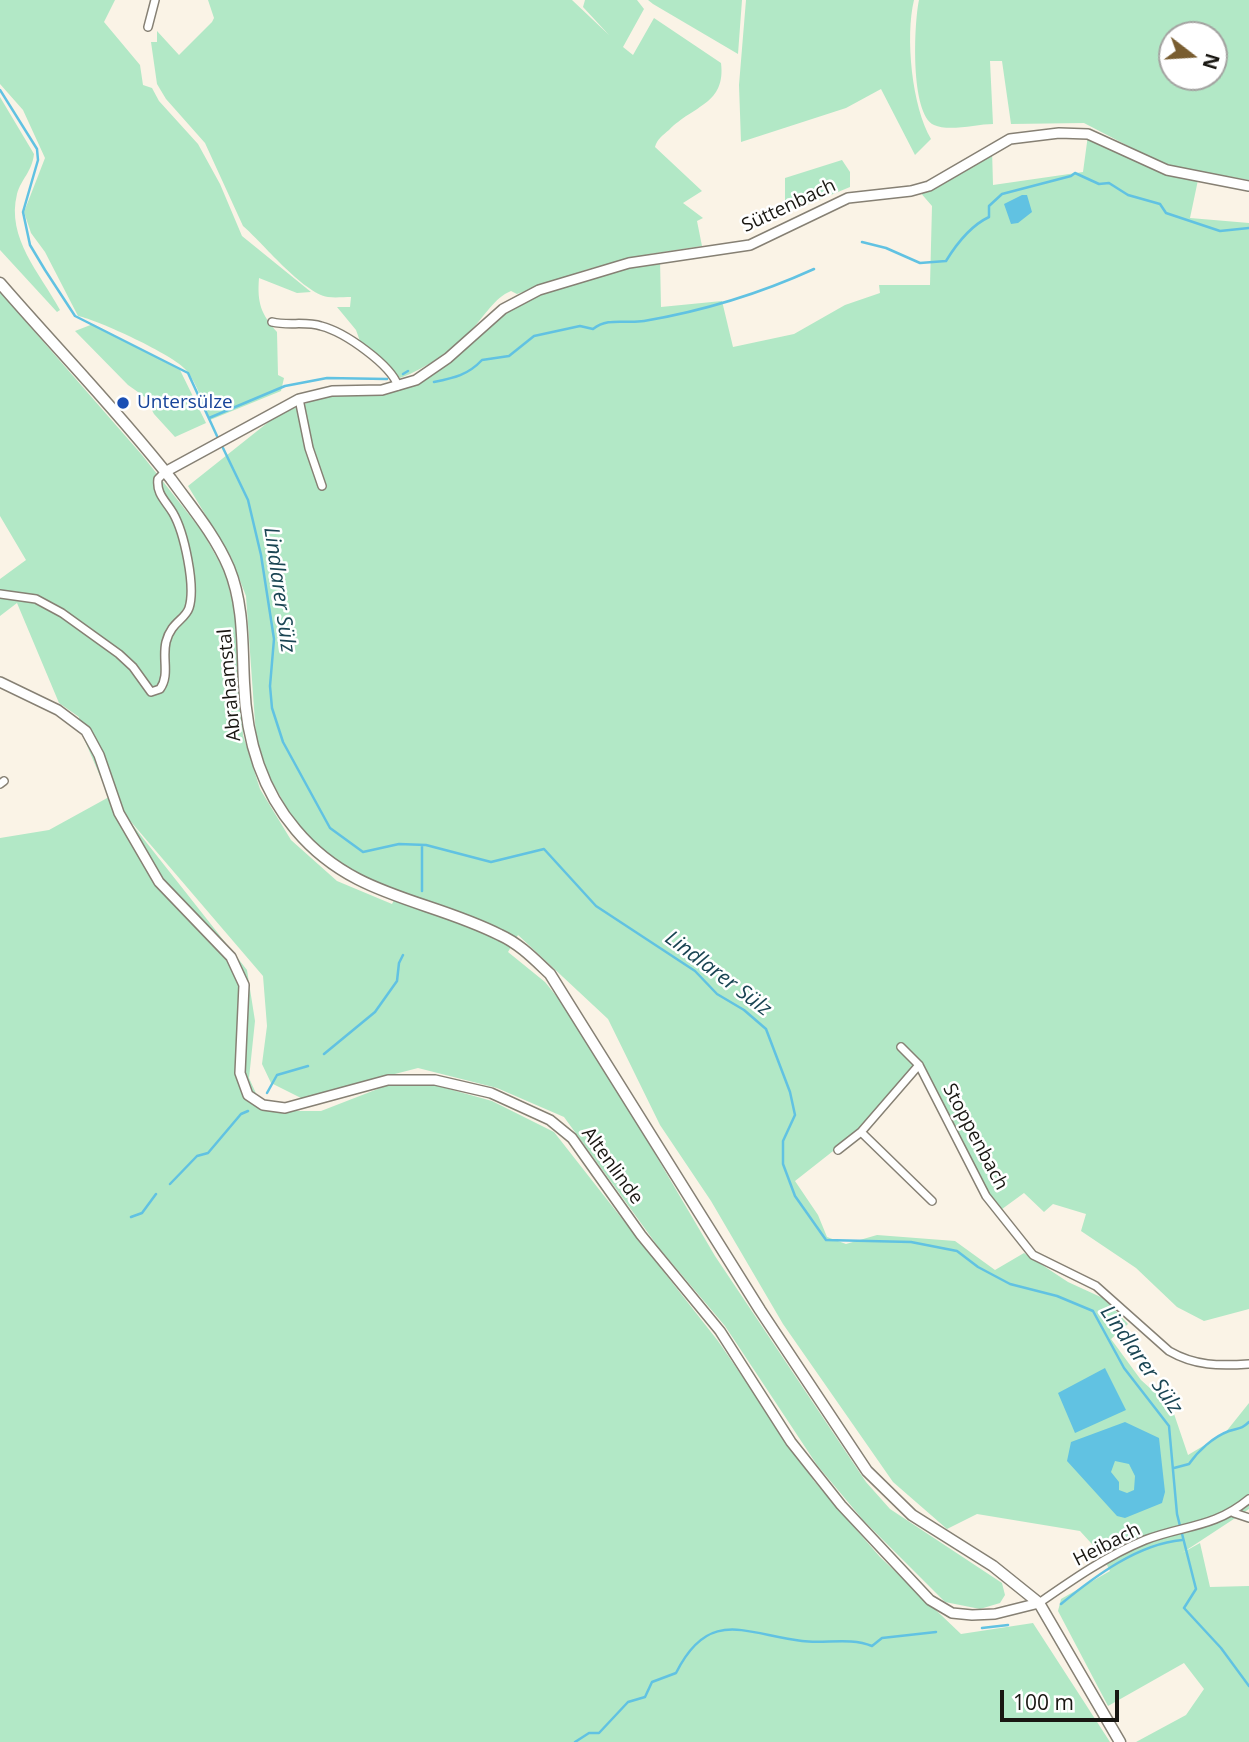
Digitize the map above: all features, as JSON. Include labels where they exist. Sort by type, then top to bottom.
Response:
[{"type":"main road","name":"Abrahamstal","points":[[0,283],[96,389],[165,472],[213,536],[233,579],[242,625],[245,702],[251,740],[268,787],[297,831],[333,866],[359,882],[502,935],[527,952],[550,974],[568,999],[720,1248],[867,1471],[891,1498],[912,1515],[1003,1573],[1039,1603],[1120,1742]]},
{"type":"street","points":[[148,27],[155,0]]},
{"type":"street","name":"Süttenbach","points":[[165,472],[299,398],[332,391],[398,386],[435,369],[503,309],[539,290],[629,263],[750,245],[848,198],[911,191],[929,186],[1010,139],[1059,133],[1088,134],[1167,170],[1249,186]]},
{"type":"street","points":[[272,322],[289,326],[320,325],[343,335],[394,373],[398,386]]},
{"type":"street","points":[[299,398],[309,448],[322,486]]},
{"type":"street","points":[[0,594],[25,596],[52,606],[119,654],[133,667],[150,692],[160,690],[166,676],[165,646],[169,631],[189,609],[190,597],[190,574],[181,531],[158,489],[158,480],[165,472]]},
{"type":"street","name":"Altenlinde","points":[[0,682],[58,710],[86,731],[99,755],[119,813],[159,882],[231,957],[244,985],[240,1073],[248,1095],[263,1105],[285,1108],[388,1080],[435,1080],[491,1093],[550,1120],[572,1138],[641,1235],[720,1331],[791,1442],[841,1505],[930,1600],[952,1613],[972,1615],[995,1614],[1039,1603]]},
{"type":"street","name":"Stoppenbach","points":[[901,1046],[919,1065],[986,1196],[1033,1255],[1096,1286],[1169,1351],[1183,1359],[1206,1365],[1249,1364]]},
{"type":"street","points":[[838,1150],[861,1132],[919,1065]]},
{"type":"street","points":[[861,1132],[932,1201]]},
{"type":"street","name":"Heibach","points":[[1039,1603],[1116,1554],[1147,1539],[1187,1530],[1234,1513],[1249,1499]]},
{"type":"street","points":[[1234,1513],[1249,1518]]},
{"type":"green space","points":[[0,0],[115,0],[104,22],[140,65],[143,85],[152,88],[159,101],[198,144],[220,184],[242,236],[311,292],[297,293],[259,278],[261,308],[277,332],[278,375],[284,378],[281,391],[210,420],[193,381],[179,364],[135,339],[78,316],[45,252],[31,233],[24,212],[45,158],[23,110],[0,84]]},
{"type":"green space","points":[[208,0],[572,0],[609,35],[583,7],[585,0],[637,0],[644,9],[623,47],[633,55],[654,18],[721,63],[721,77],[713,96],[662,135],[655,147],[702,191],[683,203],[703,218],[697,221],[702,246],[650,254],[588,269],[517,294],[511,291],[495,303],[448,351],[400,378],[361,344],[356,330],[337,307],[350,307],[351,297],[328,297],[307,286],[243,226],[205,143],[166,99],[157,84],[151,42],[157,42],[157,31],[179,55],[212,22],[214,18]]},
{"type":"green space","points":[[648,0],[742,0],[738,54],[653,4]]},
{"type":"green space","points":[[746,0],[914,0],[910,33],[912,71],[919,109],[931,139],[915,155],[881,89],[846,108],[741,142],[739,85]]},
{"type":"green space","points":[[919,0],[1249,0],[1249,180],[1180,168],[1157,161],[1084,123],[1011,124],[1002,61],[990,61],[993,124],[955,128],[934,125],[926,117],[921,104],[917,87],[915,47]]},
{"type":"green space","points":[[0,97],[34,154],[17,194],[16,225],[27,255],[60,310],[57,312],[0,250]]},
{"type":"green space","points":[[1088,135],[1198,180],[1190,218],[1249,223],[1249,1309],[1204,1321],[1177,1307],[1136,1268],[1081,1231],[1086,1214],[1053,1204],[1044,1212],[1024,1193],[998,1212],[919,1066],[870,1122],[795,1181],[818,1215],[827,1237],[846,1244],[877,1235],[955,1241],[995,1270],[1024,1253],[1068,1282],[1105,1299],[1128,1324],[1111,1339],[1141,1380],[1172,1408],[1188,1455],[1225,1433],[1249,1403],[1249,1509],[1182,1553],[1200,1543],[1210,1587],[1249,1586],[1249,1742],[1136,1742],[1186,1715],[1204,1689],[1184,1663],[1108,1706],[1058,1611],[1061,1599],[1110,1571],[1102,1555],[1080,1531],[977,1514],[947,1529],[893,1482],[783,1324],[711,1201],[660,1125],[608,1019],[518,935],[508,952],[545,982],[578,1023],[715,1256],[866,1482],[890,1509],[1002,1583],[1005,1595],[1000,1603],[980,1609],[945,1602],[863,1520],[817,1465],[725,1326],[659,1248],[564,1117],[497,1088],[418,1068],[360,1083],[307,1101],[271,1083],[262,1064],[267,1026],[263,976],[120,809],[247,970],[255,1021],[249,1078],[264,1111],[321,1111],[388,1085],[438,1086],[492,1101],[554,1132],[718,1341],[814,1481],[880,1557],[961,1634],[1033,1623],[1110,1742],[0,1742],[0,838],[49,830],[109,797],[79,727],[79,717],[59,703],[17,603],[0,616],[0,579],[26,560],[0,516],[0,292],[142,455],[202,531],[225,572],[236,617],[243,735],[260,789],[291,840],[337,881],[392,904],[397,894],[343,868],[318,846],[290,814],[268,774],[256,736],[246,596],[231,557],[188,486],[276,416],[326,395],[410,386],[438,371],[489,325],[539,290],[660,259],[661,307],[722,301],[733,347],[794,334],[845,305],[880,293],[879,285],[930,285],[932,206],[919,191],[992,149],[993,185],[1083,172]]},
{"type":"green space","points":[[842,160],[850,172],[850,187],[797,209],[789,208],[785,201],[785,178]]},
{"type":"green space","points":[[93,324],[180,370],[206,423],[175,437],[154,414],[145,397],[128,385],[75,331]]},
{"type":"water","points":[[1027,195],[1032,212],[1018,223],[1011,224],[1004,204]]},
{"type":"water","points":[[1105,1368],[1126,1410],[1075,1433],[1058,1393]]},
{"type":"water","points":[[1125,1422],[1159,1438],[1165,1492],[1162,1503],[1125,1518],[1117,1516],[1067,1461],[1071,1442]],"holes":[[[1115,1461],[1129,1464],[1135,1476],[1134,1490],[1127,1493],[1119,1490],[1119,1482],[1111,1472]]]},
{"type":"waterway","name":"Lindlarer Sülz","points":[[0,90],[37,149],[38,160],[23,212],[30,245],[45,270],[75,316],[188,373],[217,436]]},
{"type":"waterway","points":[[862,242],[886,248],[920,263],[946,261],[965,236],[989,217],[989,206],[1002,194],[1075,173],[1099,184],[1109,183],[1128,195],[1160,204],[1166,213],[1220,231],[1249,228]]},
{"type":"waterway","points":[[434,382],[460,375],[482,360],[509,356],[534,336],[580,326],[593,329],[605,323],[644,321],[688,312],[752,294],[814,269]]},
{"type":"waterway","points":[[403,374],[408,371]]},
{"type":"waterway","points":[[209,418],[285,386],[327,378],[387,379]]},
{"type":"waterway","name":"Lindlarer Sülz","points":[[223,448],[248,500],[261,555],[274,639],[270,686],[272,708],[283,742],[330,828],[363,852],[399,844],[426,845],[491,862],[544,849],[596,906],[695,971],[717,994],[744,1010],[766,1029],[790,1092],[795,1115],[783,1141],[783,1164],[795,1196],[826,1240],[911,1242],[957,1251],[978,1267],[1010,1284],[1057,1296],[1093,1311],[1124,1368],[1169,1426],[1177,1514],[1196,1589],[1184,1608],[1221,1648],[1249,1686]]},
{"type":"waterway","points":[[422,846],[422,891]]},
{"type":"waterway","points":[[324,1054],[375,1012],[397,981],[403,955]]},
{"type":"waterway","points":[[267,1093],[277,1075],[308,1066]]},
{"type":"waterway","points":[[170,1184],[197,1156],[208,1153],[241,1114],[248,1111]]},
{"type":"waterway","points":[[131,1217],[142,1213],[156,1194]]},
{"type":"waterway","name":"Heibach","points":[[1174,1468],[1189,1464],[1201,1449],[1212,1441],[1249,1422]]},
{"type":"waterway","points":[[1061,1604],[1103,1572],[1133,1555],[1182,1540]]},
{"type":"waterway","points":[[982,1628],[1008,1625]]},
{"type":"waterway","points":[[575,1742],[589,1733],[599,1733],[628,1702],[645,1697],[652,1682],[676,1673],[689,1652],[702,1639],[715,1632],[746,1631],[802,1641],[846,1641],[872,1646],[882,1638],[936,1632]]},
{"type":"place","name":"Untersülze","points":[[123,403]]}]
